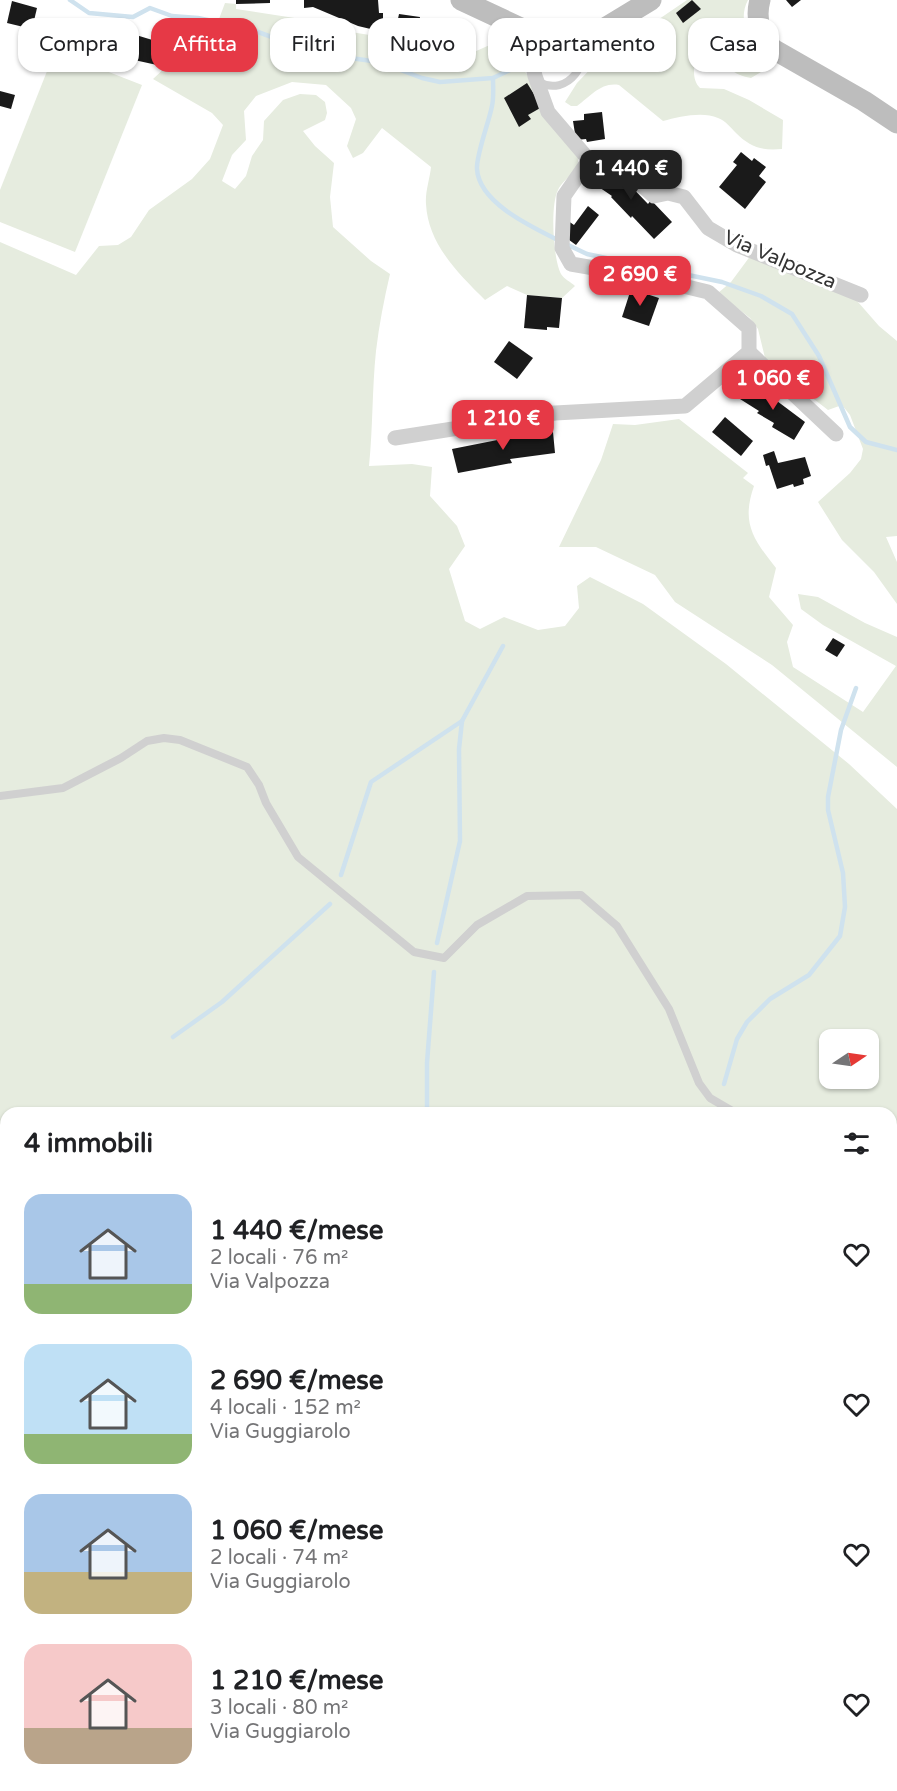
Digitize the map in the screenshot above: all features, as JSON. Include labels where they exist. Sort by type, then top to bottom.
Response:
[{"type":"main road","points":[[461,0],[500,18]]},
{"type":"main road","points":[[621,18],[651,0]]},
{"type":"main road","points":[[760,0],[757,8],[759,26],[773,49],[864,101],[897,123]]},
{"type":"street","points":[[534,72],[548,112],[589,160],[564,195],[562,248],[571,264],[646,277],[708,292],[749,328],[749,352],[836,434]]},
{"type":"street","name":"Via Valpozza","points":[[589,160],[613,160],[654,196],[668,193],[684,197],[708,228],[737,245],[861,295]]},
{"type":"street","points":[[395,438],[555,413],[685,406],[749,352]]},
{"type":"lane","points":[[535,76],[539,82],[549,87],[564,84],[571,80],[576,72]]},
{"type":"lane","points":[[0,796],[63,788],[121,758],[147,741],[164,738],[180,740],[247,767],[298,857],[414,952],[444,958],[477,925],[527,896],[581,895],[617,926],[669,1009],[699,1083],[710,1098],[725,1107]]},
{"type":"shaded area","points":[[687,0],[748,0],[744,18],[688,18],[688,72],[694,72],[695,81],[700,88],[724,89],[749,100],[783,120],[782,149],[762,149],[751,145],[723,121],[712,116],[690,115],[663,121],[619,85],[601,88],[577,106],[571,106],[565,102],[577,83],[588,72],[676,72],[676,18],[661,18]]},
{"type":"shaded area","points":[[225,3],[236,4],[236,9],[294,18],[270,18],[270,72],[356,72],[356,33],[368,35],[368,72],[476,72],[476,51],[488,46],[488,72],[525,72],[578,155],[577,167],[558,190],[554,207],[558,267],[562,276],[575,286],[562,298],[527,295],[507,286],[485,300],[446,257],[432,232],[426,199],[431,167],[382,128],[363,153],[353,158],[347,146],[356,119],[351,108],[326,85],[292,82],[256,96],[244,111],[246,140],[232,155],[222,181],[235,189],[246,176],[252,156],[263,140],[264,121],[283,100],[300,94],[316,95],[325,102],[327,113],[325,120],[303,131],[315,146],[334,163],[330,197],[333,227],[371,261],[390,274],[376,351],[369,466],[412,464],[432,467],[430,496],[457,526],[465,546],[449,569],[465,621],[480,629],[504,617],[538,630],[565,626],[579,608],[577,586],[590,577],[643,604],[726,664],[849,764],[897,809],[897,1107],[0,1107],[0,242],[76,275],[99,246],[118,245],[131,237],[149,210],[192,179],[210,159],[223,125],[212,113],[153,79],[160,72],[258,72],[258,18],[219,18]]},
{"type":"shaded area","points":[[47,72],[109,72],[142,85],[75,252],[0,222],[0,190]]},
{"type":"shaded area","points":[[735,72],[761,72],[751,78]]},
{"type":"shaded area","points":[[751,255],[851,294],[879,326],[897,341],[897,536],[886,537],[897,562],[897,604],[874,572],[842,540],[818,502],[850,473],[861,459],[863,449],[850,415],[842,405],[828,410],[766,362],[758,329],[750,318],[718,293],[731,282]]},
{"type":"shaded area","points":[[679,419],[748,473],[743,478],[754,486],[750,499],[749,521],[761,548],[776,568],[769,597],[793,625],[787,642],[793,667],[863,712],[896,666],[823,625],[801,609],[798,594],[818,597],[865,623],[897,637],[897,767],[772,665],[675,602],[655,575],[596,547],[559,547],[601,460],[613,424],[635,425]]},
{"type":"building","points":[[236,0],[270,0],[270,3],[236,4]]},
{"type":"building","points":[[304,0],[378,0],[379,13],[383,13],[383,18],[368,18],[368,28],[356,25],[356,18],[339,18],[313,7],[304,8]]},
{"type":"building","points":[[692,0],[701,9],[683,23],[676,13]]},
{"type":"building","points":[[786,0],[801,0],[792,7]]},
{"type":"building","points":[[12,1],[37,8],[35,18],[18,18],[18,26],[7,23]]},
{"type":"building","points":[[399,14],[420,17],[420,18],[398,18]]},
{"type":"building","points":[[139,36],[151,40],[151,64],[139,61]]},
{"type":"building","points":[[527,83],[542,107],[528,115],[531,119],[519,127],[504,98]]},
{"type":"building","points":[[0,91],[15,95],[11,109],[0,106]]},
{"type":"building","points":[[602,112],[605,139],[587,142],[586,139],[576,140],[573,121],[584,120],[584,114]]},
{"type":"building","points":[[741,152],[752,161],[754,158],[766,167],[759,176],[766,182],[745,209],[719,187],[737,165],[733,162]]},
{"type":"building","points":[[599,163],[625,180],[648,204],[651,200],[672,222],[654,239],[612,196],[587,179]]},
{"type":"building","points":[[588,206],[599,215],[576,245],[565,237],[564,218],[574,225]]},
{"type":"building","points":[[631,289],[659,298],[649,326],[622,317]]},
{"type":"building","points":[[527,295],[562,298],[559,328],[547,327],[547,330],[524,328]]},
{"type":"building","points":[[509,341],[533,358],[517,379],[494,362]]},
{"type":"building","points":[[752,381],[770,392],[769,395],[805,422],[794,440],[772,427],[774,423],[740,399]]},
{"type":"building","points":[[725,417],[753,441],[741,456],[712,432]]},
{"type":"building","points":[[553,432],[555,453],[510,459],[512,463],[458,473],[452,449],[528,434]]},
{"type":"building","points":[[774,451],[778,463],[805,457],[811,476],[803,479],[804,484],[794,487],[793,484],[777,489],[763,455]]},
{"type":"building","points":[[833,638],[845,645],[837,657],[825,650]]},
{"type":"waterway","points":[[70,0],[89,13],[133,17],[150,8],[172,16],[198,18],[250,29],[315,53],[379,62],[422,78],[440,82],[493,78],[506,72]]},
{"type":"waterway","points":[[493,78],[492,106],[477,163],[480,181],[487,193],[508,212],[558,240]]},
{"type":"waterway","points":[[566,244],[587,254],[722,282],[761,296],[792,314],[819,356],[850,427],[866,442],[897,450]]},
{"type":"waterway","points":[[437,943],[460,841],[459,749],[462,721],[503,646]]},
{"type":"waterway","points":[[724,1084],[737,1039],[747,1022],[770,999],[809,975],[840,936],[845,907],[843,873],[828,810],[828,797],[841,730],[856,688]]},
{"type":"waterway","points":[[341,875],[371,782],[462,721]]},
{"type":"waterway","points":[[173,1037],[222,1002],[330,904]]},
{"type":"waterway","points":[[427,1107],[427,1063],[434,972]]}]
